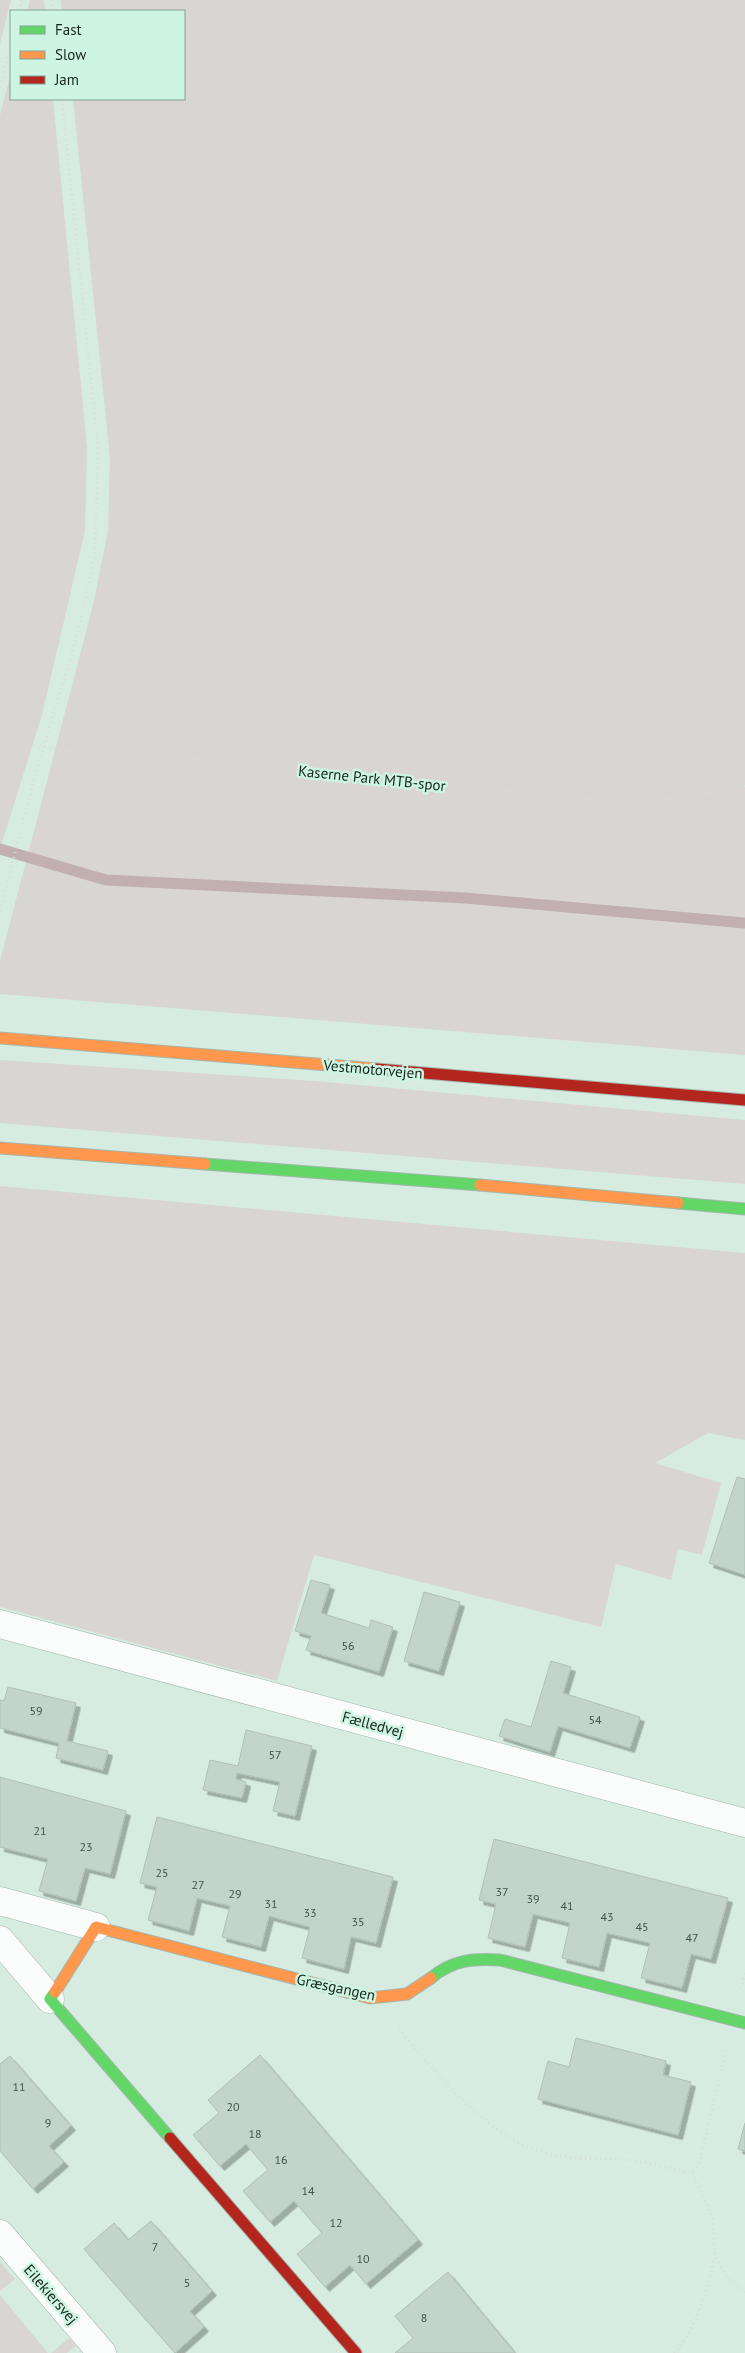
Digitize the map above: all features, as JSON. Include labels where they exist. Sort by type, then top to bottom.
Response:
[{"type":"main road","name":"Vestmotorvejen","points":[[0,1038],[745,1100]]},
{"type":"main road","points":[[0,1148],[438,1182],[745,1209]]},
{"type":"main road","points":[[96,1927],[50,1999],[356,2353]]},
{"type":"main road","name":"Græsgangen","points":[[96,1927],[370,1998],[391,1998],[412,1992],[444,1968],[462,1960],[481,1958],[500,1960],[745,2022]]},
{"type":"street","name":"Fælledvej","points":[[0,1624],[745,1823]]},
{"type":"street","name":"Græsgangen","points":[[0,1901],[96,1927]]},
{"type":"street","points":[[0,1940],[50,1999]]},
{"type":"street","name":"Eilekiersvej","points":[[0,2234],[102,2353]]},
{"type":"path","points":[[0,87],[10,47]]},
{"type":"path","points":[[0,911],[36,772],[76,640],[95,555],[98,448],[62,100]]},
{"type":"path","name":"Kaserne Park MTB-spor","points":[[0,739],[136,763],[224,757],[291,770],[614,802],[666,801],[712,794],[745,784]]},
{"type":"path","points":[[692,2173],[698,2164],[745,1972]]},
{"type":"path","points":[[383,1998],[389,2017],[426,2061],[476,2112],[508,2137],[533,2149],[560,2156],[643,2162],[692,2173]]},
{"type":"path","points":[[674,2353],[682,2345],[699,2313],[715,2258],[712,2215],[692,2173]]},
{"type":"path","points":[[715,2258],[728,2278],[745,2292]]},
{"type":"shaded area","points":[[0,0],[11,0],[0,44]]},
{"type":"shaded area","points":[[30,0],[44,0],[45,10],[27,10]]},
{"type":"shaded area","points":[[61,0],[745,0],[745,1055],[0,994],[0,961],[94,601],[108,531],[110,458],[73,100],[185,100],[185,10],[62,10]]},
{"type":"shaded area","points":[[10,76],[10,100],[53,100],[87,447],[85,531],[42,715],[0,849],[0,115]]},
{"type":"shaded area","points":[[0,1060],[315,1081],[745,1120],[745,1184],[0,1123]]},
{"type":"shaded area","points":[[0,1186],[745,1253],[745,1440],[708,1433],[655,1463],[721,1483],[702,1555],[678,1549],[671,1580],[616,1564],[601,1627],[314,1555],[277,1681],[0,1607]]},
{"type":"shaded area","points":[[0,2262],[15,2279],[0,2291]]},
{"type":"shaded area","points":[[0,2295],[48,2353],[0,2353]]},
{"type":"shaded area","points":[[69,2338],[76,2345],[67,2353],[51,2353]]},
{"type":"building","points":[[737,1477],[745,1479],[745,1575],[709,1563]]},
{"type":"building","points":[[311,1580],[330,1585],[321,1613],[369,1628],[371,1620],[393,1627],[379,1672],[306,1650],[311,1636],[295,1631]]},
{"type":"building","points":[[424,1592],[460,1602],[439,1671],[404,1661]]},
{"type":"building","points":[[551,1661],[571,1667],[563,1693],[640,1717],[630,1748],[558,1726],[550,1752],[499,1736],[505,1719],[531,1727]]},
{"type":"building","points":[[8,1687],[76,1703],[67,1741],[108,1751],[103,1770],[56,1758],[59,1743],[0,1728],[0,1700],[4,1701]]},
{"type":"building","points":[[246,1730],[312,1746],[295,1816],[273,1811],[280,1782],[237,1773],[236,1779],[246,1782],[242,1798],[203,1790],[210,1760],[238,1766]]},
{"type":"building","points":[[0,1777],[126,1811],[110,1874],[85,1868],[76,1901],[39,1891],[48,1859],[0,1847]]},
{"type":"building","points":[[157,1817],[393,1877],[376,1943],[351,1937],[344,1969],[302,1958],[310,1927],[269,1916],[261,1947],[222,1937],[230,1906],[197,1898],[189,1931],[148,1920],[157,1887],[140,1883]]},
{"type":"building","points":[[494,1839],[728,1898],[711,1959],[691,1954],[682,1988],[641,1978],[650,1943],[607,1933],[599,1967],[562,1958],[570,1923],[533,1914],[525,1947],[488,1938],[496,1904],[479,1900]]},
{"type":"building","points":[[576,2038],[666,2061],[663,2075],[691,2082],[678,2135],[538,2099],[548,2061],[569,2067]]},
{"type":"building","points":[[260,2055],[418,2240],[366,2284],[350,2265],[325,2287],[297,2254],[322,2233],[294,2201],[270,2222],[243,2191],[268,2170],[246,2144],[220,2166],[193,2135],[219,2113],[208,2100]]},
{"type":"building","points":[[10,2056],[71,2126],[49,2146],[64,2162],[33,2189],[0,2151],[0,2064]]},
{"type":"building","points":[[745,2123],[745,2151],[738,2149]]},
{"type":"building","points":[[151,2221],[212,2291],[190,2311],[204,2327],[175,2353],[84,2249],[114,2223],[128,2240]]},
{"type":"building","points":[[448,2272],[515,2353],[395,2353],[413,2338],[395,2316]]},
{"type":"waterway","points":[[0,849],[106,880],[465,898],[745,923]]},
{"type":"traffic: fast","points":[[205,1164],[480,1185]]},
{"type":"traffic: fast","points":[[678,1203],[745,1209]]},
{"type":"traffic: fast","points":[[431,1978],[455,1964],[481,1959],[500,1960],[745,2023]]},
{"type":"traffic: fast","points":[[55,1992],[50,1999],[170,2138]]},
{"type":"traffic: slow","points":[[0,1038],[377,1069]]},
{"type":"traffic: slow","points":[[0,1148],[205,1164]]},
{"type":"traffic: slow","points":[[480,1185],[678,1203]]},
{"type":"traffic: slow","points":[[55,1992],[96,1927],[370,1998],[407,1994],[431,1978]]},
{"type":"traffic: jam","points":[[377,1069],[745,1100]]},
{"type":"traffic: jam","points":[[170,2138],[356,2353]]}]
